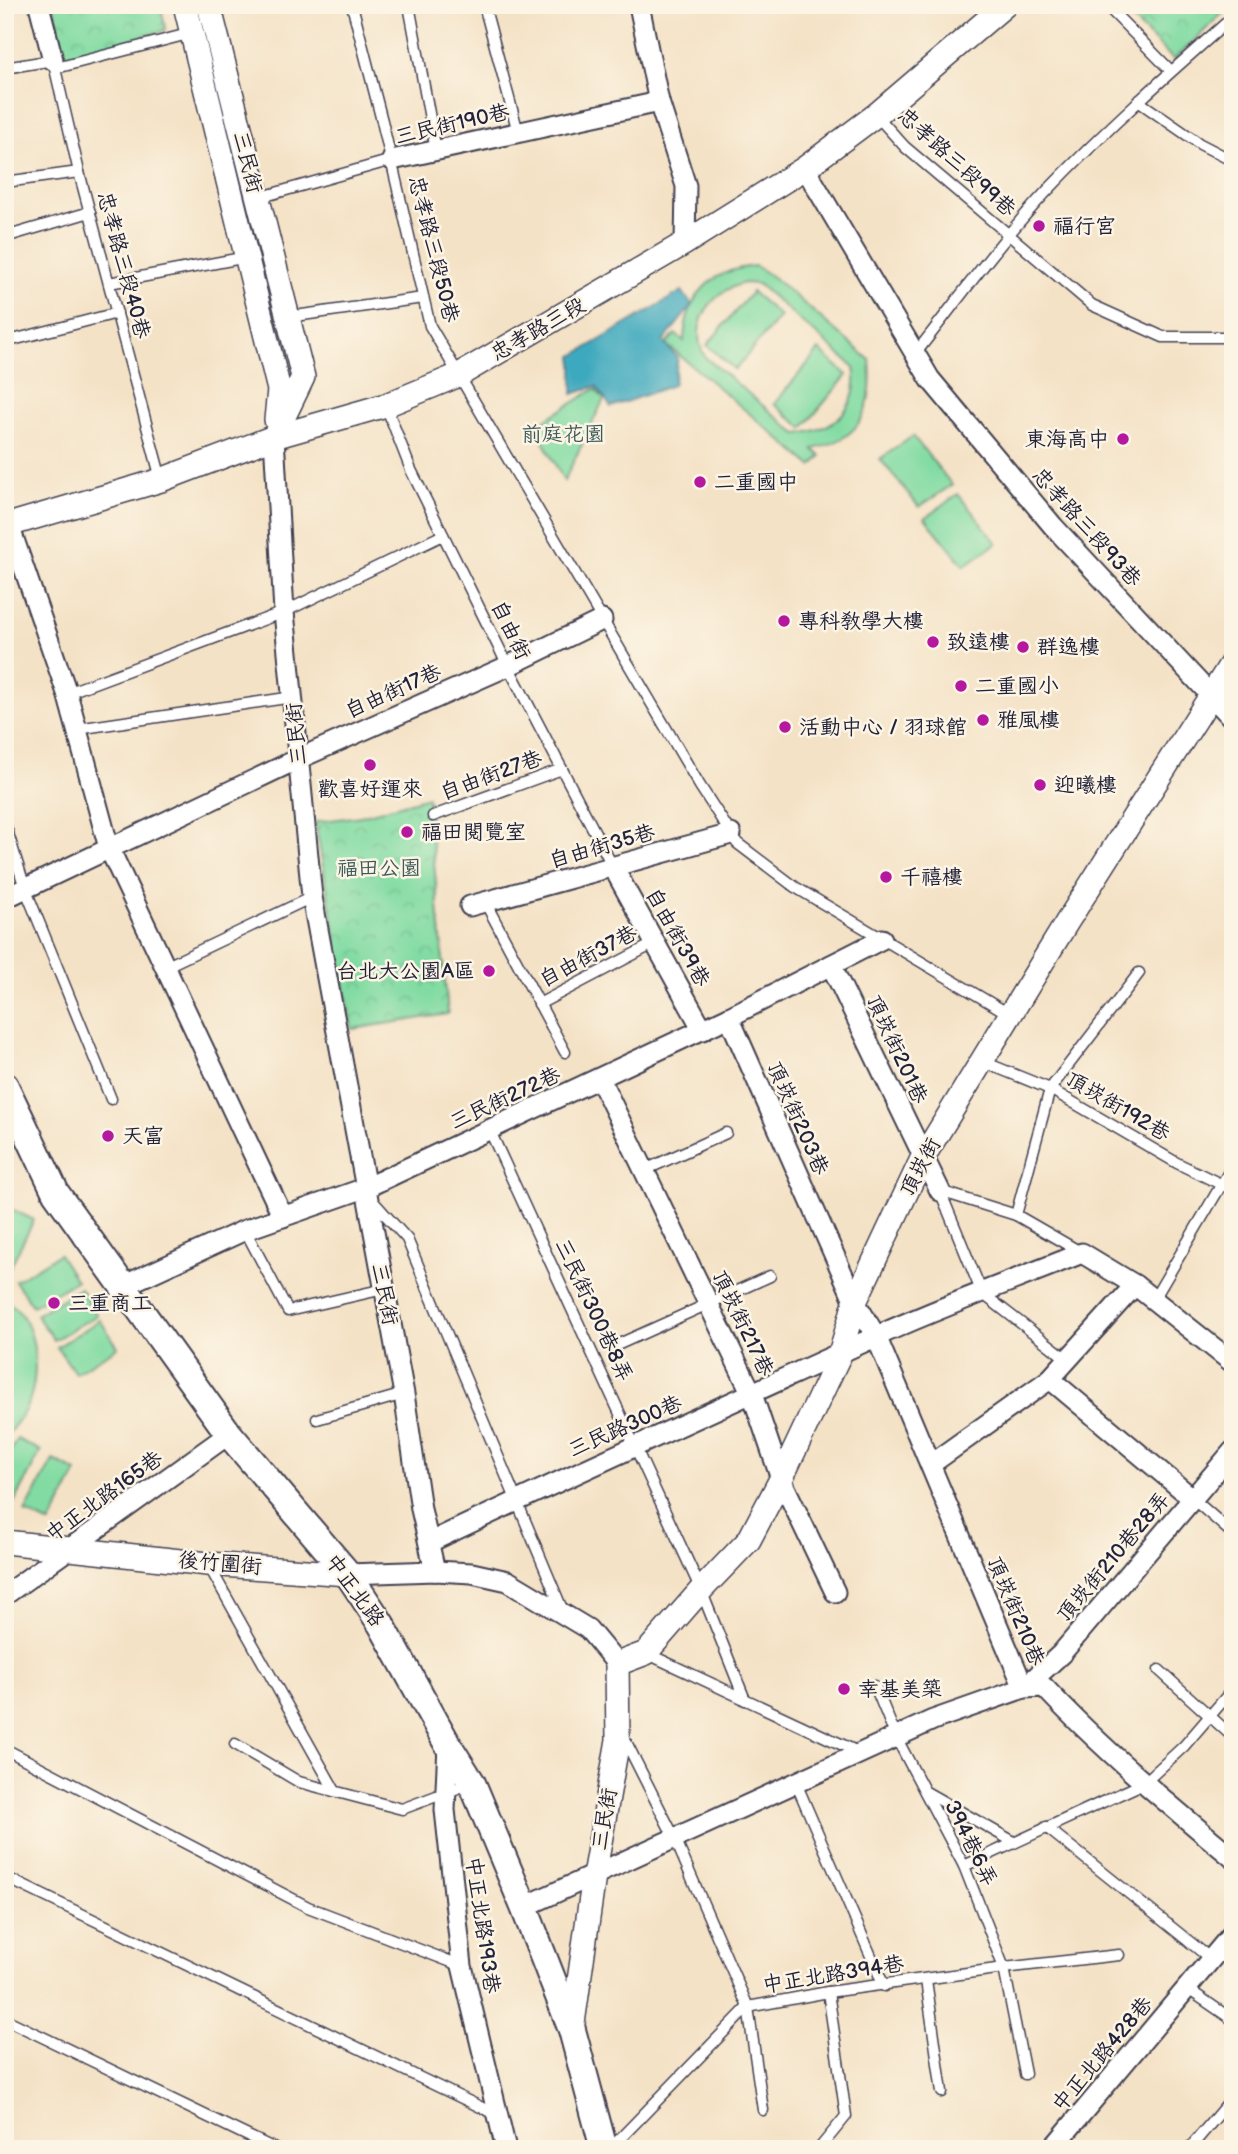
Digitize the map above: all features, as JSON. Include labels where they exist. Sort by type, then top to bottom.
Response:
[{"type":"main road","name":"中正北路","points":[[5,1086],[56,1193],[229,1434],[348,1574],[381,1624],[472,1783],[572,2030],[604,2149]]},
{"type":"street","points":[[39,5],[53,60]]},
{"type":"street","name":"三民街","points":[[185,5],[279,390],[274,437],[284,612],[312,897],[404,1394],[421,1509],[435,1571]]},
{"type":"street","name":"三民街","points":[[209,5],[303,377],[274,437]]},
{"type":"street","points":[[639,5],[659,102],[686,186],[685,243]]},
{"type":"street","name":"忠孝路三段","points":[[6,521],[161,480],[274,437],[386,405],[458,375],[685,243],[804,167],[876,114],[1005,5]]},
{"type":"street","name":"三民街190巷","points":[[391,160],[659,102]]},
{"type":"street","name":"忠孝路三段93巷","points":[[804,167],[930,379],[1053,526],[1233,719]]},
{"type":"street","points":[[6,521],[67,694],[109,848],[283,1217]]},
{"type":"street","name":"自由街17巷","points":[[5,898],[298,759],[508,666],[602,620]]},
{"type":"street","name":"頂崁街","points":[[617,1664],[646,1653],[749,1540],[840,1354],[855,1302],[923,1157],[1009,1014],[1233,661]]},
{"type":"street","name":"自由街35巷","points":[[478,904],[731,834]]},
{"type":"street","name":"自由街39巷","points":[[612,867],[703,1030]]},
{"type":"street","points":[[703,1030],[882,939]]},
{"type":"street","name":"頂崁街201巷","points":[[831,965],[940,1191]]},
{"type":"street","name":"頂崁街203巷","points":[[729,1017],[855,1302]]},
{"type":"street","name":"三民街272巷","points":[[122,1286],[245,1230],[366,1191],[703,1030]]},
{"type":"street","name":"頂崁街217巷","points":[[600,1079],[752,1394],[781,1479],[835,1592]]},
{"type":"street","points":[[1082,1253],[1135,1285],[1233,1363]]},
{"type":"street","name":"三民路300巷","points":[[430,1542],[635,1445],[876,1336],[1082,1253]]},
{"type":"street","points":[[931,1464],[1050,1379],[1135,1285]]},
{"type":"street","name":"頂崁街210巷","points":[[855,1302],[876,1336],[1024,1688],[1044,1686],[1076,1722],[1233,1858]]},
{"type":"street","points":[[1050,1379],[1192,1498]]},
{"type":"street","name":"中正北路165巷","points":[[5,1595],[229,1434]]},
{"type":"street","name":"頂崁街210巷28弄","points":[[1024,1688],[1061,1654],[1233,1451]]},
{"type":"street","name":"後竹圍街","points":[[5,1542],[348,1574],[435,1571]]},
{"type":"street","points":[[435,1571],[472,1573],[508,1581],[588,1629],[617,1664]]},
{"type":"street","name":"三民街","points":[[572,2030],[594,1876],[618,1740],[617,1664]]},
{"type":"street","points":[[524,1907],[933,1720],[1024,1688]]},
{"type":"street","name":"中正北路193巷","points":[[448,1745],[445,1810],[462,1966],[506,2149]]},
{"type":"street","name":"中正北路428巷","points":[[1060,2146],[1233,1933]]},
{"type":"lane","name":"忠孝路三段50巷","points":[[352,5],[430,326],[700,786],[731,834],[737,843],[795,887],[1009,1014]]},
{"type":"lane","points":[[409,5],[436,150]]},
{"type":"lane","points":[[484,5],[518,132]]},
{"type":"lane","points":[[1106,5],[1171,71]]},
{"type":"lane","points":[[915,354],[1009,235],[1046,193],[1138,101],[1233,17]]},
{"type":"lane","points":[[5,68],[53,60],[60,67],[191,33]]},
{"type":"lane","name":"忠孝路三段40巷","points":[[53,60],[79,172],[161,480]]},
{"type":"lane","points":[[1138,101],[1200,144],[1233,160]]},
{"type":"lane","name":"忠孝路三段99巷","points":[[876,114],[905,148],[1092,305],[1163,337],[1233,337]]},
{"type":"lane","name":"三民街190巷","points":[[257,198],[391,160]]},
{"type":"lane","points":[[5,182],[79,172]]},
{"type":"lane","points":[[5,237],[90,212]]},
{"type":"lane","points":[[109,284],[248,257]]},
{"type":"lane","points":[[288,317],[423,298]]},
{"type":"lane","points":[[5,342],[117,313]]},
{"type":"lane","name":"自由街","points":[[386,405],[411,470],[612,867]]},
{"type":"lane","points":[[67,694],[284,612],[443,535]]},
{"type":"lane","points":[[77,729],[293,697]]},
{"type":"lane","name":"自由街27巷","points":[[433,816],[562,769]]},
{"type":"lane","points":[[5,824],[25,888],[111,1099]]},
{"type":"lane","points":[[165,967],[312,897]]},
{"type":"lane","name":"自由街35巷","points":[[478,904],[565,1052]]},
{"type":"lane","name":"自由街37巷","points":[[539,1004],[654,943]]},
{"type":"lane","points":[[1016,1215],[1050,1089],[1139,973]]},
{"type":"lane","name":"頂崁街192巷","points":[[981,1061],[1050,1089],[1177,1163],[1233,1190]]},
{"type":"lane","name":"三民街300巷8弄","points":[[490,1131],[701,1590],[745,1700]]},
{"type":"lane","points":[[645,1170],[726,1133]]},
{"type":"lane","points":[[1154,1299],[1233,1165]]},
{"type":"lane","points":[[366,1191],[407,1239],[564,1613]]},
{"type":"lane","points":[[940,1191],[1016,1215],[1082,1253]]},
{"type":"lane","points":[[940,1191],[982,1293],[1062,1355]]},
{"type":"lane","points":[[245,1230],[288,1311],[384,1289]]},
{"type":"lane","points":[[617,1345],[770,1276]]},
{"type":"lane","points":[[317,1419],[404,1394]]},
{"type":"lane","points":[[1192,1498],[1233,1534]]},
{"type":"lane","points":[[208,1563],[335,1791]]},
{"type":"lane","points":[[646,1653],[860,1754]]},
{"type":"lane","points":[[1159,1670],[1233,1737]]},
{"type":"lane","name":"394巷6弄","points":[[875,1686],[896,1737],[964,1866],[1004,1968],[1025,2074]]},
{"type":"lane","points":[[964,1866],[1144,1783],[1184,1746],[1233,1689]]},
{"type":"lane","points":[[618,1726],[675,1839],[748,2007],[763,2110]]},
{"type":"lane","points":[[235,1744],[299,1782],[402,1809],[472,1783]]},
{"type":"lane","points":[[5,1749],[308,1907],[462,1966]]},
{"type":"lane","points":[[796,1783],[884,1986]]},
{"type":"lane","points":[[925,1791],[1014,1842]]},
{"type":"lane","points":[[1046,1827],[1211,1959]]},
{"type":"lane","points":[[5,1877],[498,2115]]},
{"type":"lane","name":"中正北路394巷","points":[[610,2149],[748,2007],[828,1992],[1119,1955]]},
{"type":"lane","points":[[926,1980],[942,2092]]},
{"type":"lane","points":[[1188,1989],[1233,2020]]},
{"type":"lane","points":[[819,2149],[846,2116],[828,1992]]},
{"type":"lane","points":[[5,2019],[275,2149]]},
{"type":"lane","points":[[1189,2149],[1233,2097]]},
{"type":"green space","points":[[53,5],[160,5],[166,30],[66,59]]},
{"type":"green space","points":[[1118,5],[1231,5],[1174,60]]},
{"type":"green space","points":[[755,266],[773,277],[870,360],[870,392],[862,418],[844,437],[813,449],[821,456],[812,466],[666,344],[675,334],[684,341],[690,310],[704,288],[714,279],[739,268]],"holes":[[[745,283],[758,284],[854,367],[853,394],[849,405],[834,422],[811,432],[797,434],[705,357],[699,333],[701,321],[713,301],[733,287]]]},
{"type":"green space","points":[[752,292],[780,316],[735,370],[707,345]]},
{"type":"green space","points":[[819,350],[847,375],[803,428],[774,404]]},
{"type":"green space","name":"前庭花園","points":[[595,389],[604,399],[564,481],[535,426]]},
{"type":"green space","points":[[913,436],[952,485],[919,507],[880,459]]},
{"type":"green space","points":[[958,494],[997,543],[964,566],[925,518]]},
{"type":"green space","name":"福田公園","points":[[428,797],[448,1014],[352,1029],[315,822],[361,816]]},
{"type":"green space","points":[[5,1206],[34,1220],[5,1277]]},
{"type":"green space","points":[[59,1254],[76,1281],[33,1306],[15,1281]]},
{"type":"green space","points":[[80,1288],[97,1315],[54,1340],[36,1315]]},
{"type":"green space","points":[[5,1299],[21,1314],[27,1324],[34,1349],[35,1375],[25,1410],[5,1437]]},
{"type":"green space","points":[[100,1320],[118,1347],[75,1373],[57,1347]]},
{"type":"green space","points":[[17,1439],[41,1451],[13,1504],[5,1499],[5,1461]]},
{"type":"green space","points":[[53,1460],[77,1472],[50,1524],[25,1512]]},
{"type":"water","points":[[682,291],[692,305],[663,342],[678,358],[673,385],[611,407],[596,386],[573,394],[573,356]]},
{"type":"place","name":"福行宮","points":[[1039,226]]},
{"type":"place","name":"東海高中","points":[[1123,439]]},
{"type":"place","name":"二重國中","points":[[700,482]]},
{"type":"place","name":"專科教學大樓","points":[[784,621]]},
{"type":"place","name":"致遠樓","points":[[933,642]]},
{"type":"place","name":"群逸樓","points":[[1023,647]]},
{"type":"place","name":"二重國小","points":[[961,686]]},
{"type":"place","name":"雅風樓","points":[[983,720]]},
{"type":"place","name":"活動中心 / 羽球館","points":[[785,727]]},
{"type":"place","name":"歡喜好運來","points":[[370,765]]},
{"type":"place","name":"迎曦樓","points":[[1040,785]]},
{"type":"place","name":"福田閱覽室","points":[[407,832]]},
{"type":"place","name":"千禧樓","points":[[886,877]]},
{"type":"place","name":"台北大公園A區","points":[[489,971]]},
{"type":"place","name":"天富","points":[[108,1136]]},
{"type":"place","name":"三重商工","points":[[54,1303]]},
{"type":"place","name":"幸基美築","points":[[844,1689]]}]
